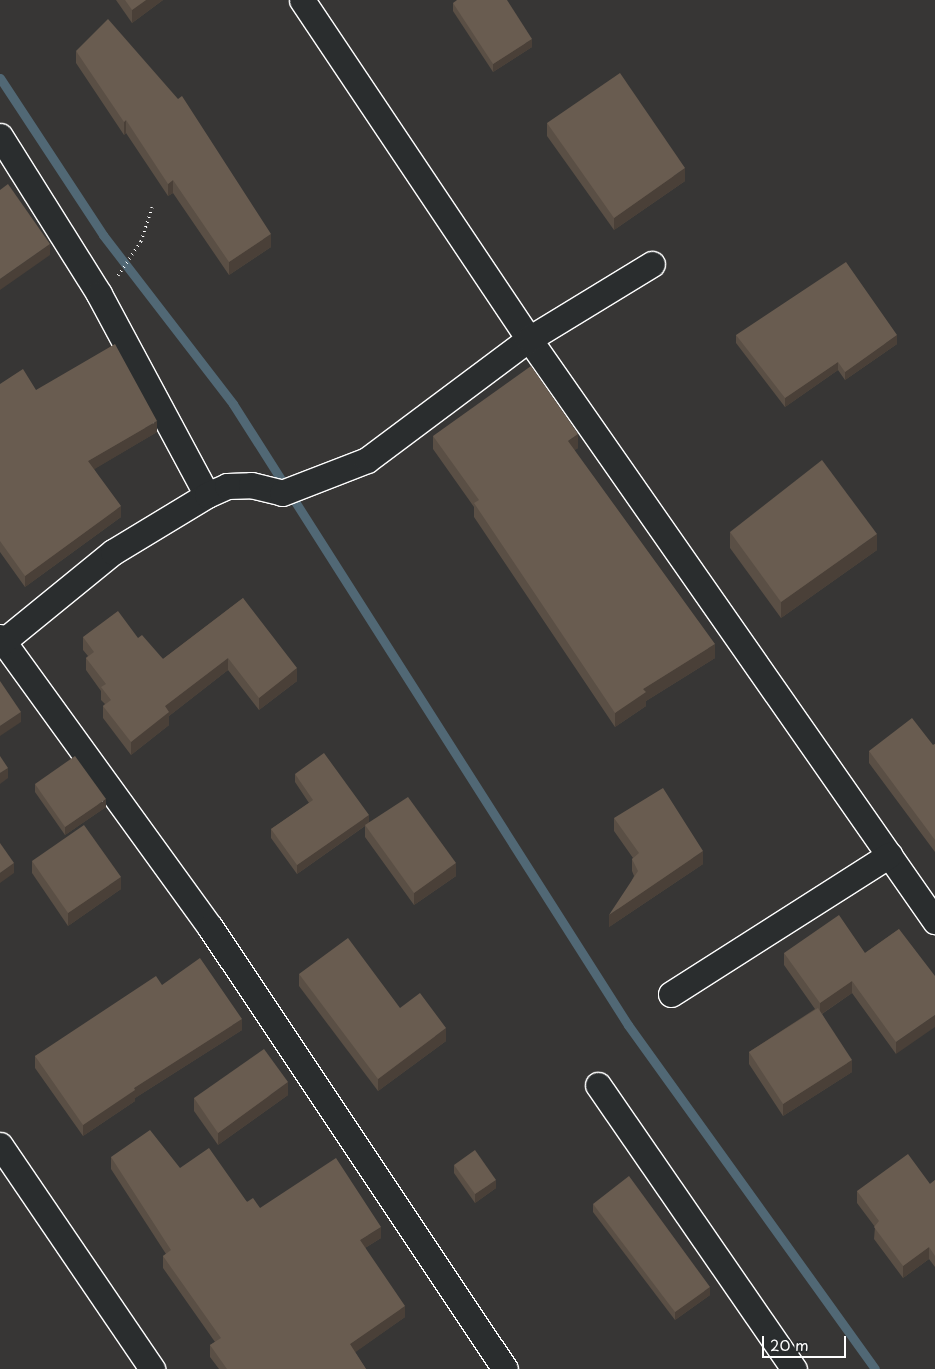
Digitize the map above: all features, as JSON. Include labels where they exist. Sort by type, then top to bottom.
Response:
[{"type":"street","points":[[302,0],[530,340],[935,921]]},
{"type":"street","points":[[0,136],[100,294],[207,494]]},
{"type":"street","points":[[505,1369],[210,927],[1,641],[112,552],[207,494],[227,486],[251,485],[282,493],[367,460],[530,340],[652,264]]},
{"type":"street","points":[[671,994],[889,855]]},
{"type":"street","points":[[598,1085],[794,1369]]},
{"type":"street","points":[[0,1145],[152,1369]]},
{"type":"path","points":[[100,294],[129,261],[141,241],[152,206]]},
{"type":"building","points":[[125,0],[146,0],[132,10]]},
{"type":"building","points":[[457,0],[507,0],[532,39],[493,64],[453,3]]},
{"type":"building","points":[[108,19],[178,99],[182,96],[271,234],[229,262],[173,180],[168,184],[126,120],[124,122],[76,51]]},
{"type":"building","points":[[620,73],[685,168],[614,218],[547,123]]},
{"type":"building","points":[[8,184],[50,244],[0,279],[0,190]]},
{"type":"building","points":[[846,262],[897,335],[845,372],[838,362],[785,398],[736,335]]},
{"type":"building","points":[[115,344],[157,421],[88,461],[121,506],[25,576],[0,541],[0,384],[23,369],[36,390]]},
{"type":"building","points":[[531,366],[578,434],[568,441],[715,644],[643,689],[646,692],[615,713],[474,503],[479,500],[433,436]]},
{"type":"building","points":[[822,460],[877,534],[781,602],[730,532]]},
{"type":"building","points":[[243,598],[297,668],[259,698],[228,658],[165,706],[169,712],[131,742],[103,706],[111,700],[101,687],[106,684],[86,658],[94,652],[83,637],[118,611],[138,638],[142,635],[163,659]]},
{"type":"building","points":[[0,681],[21,712],[0,726]]},
{"type":"building","points":[[912,718],[933,745],[935,744],[935,840],[869,751]]},
{"type":"building","points":[[324,753],[369,815],[297,865],[271,829],[313,800],[295,774]]},
{"type":"building","points":[[0,756],[8,768],[0,773]]},
{"type":"building","points":[[75,756],[106,799],[65,827],[35,784]]},
{"type":"building","points":[[663,788],[703,851],[609,915],[638,871],[632,859],[639,853],[614,818]]},
{"type":"building","points":[[408,797],[456,863],[414,893],[365,825]]},
{"type":"building","points":[[84,825],[121,877],[68,913],[32,861]]},
{"type":"building","points":[[0,843],[14,863],[0,873]]},
{"type":"building","points":[[839,915],[865,953],[899,929],[935,976],[935,1015],[896,1042],[852,981],[820,1003],[784,953]]},
{"type":"building","points":[[348,938],[400,1008],[420,993],[446,1028],[378,1079],[299,974]]},
{"type":"building","points":[[200,958],[242,1019],[134,1088],[135,1090],[83,1125],[35,1056],[156,976],[162,985]]},
{"type":"building","points":[[818,1008],[852,1060],[783,1104],[749,1052]]},
{"type":"building","points":[[264,1049],[288,1082],[218,1133],[194,1098]]},
{"type":"building","points":[[150,1130],[180,1168],[209,1148],[247,1202],[253,1198],[260,1208],[336,1158],[381,1227],[360,1240],[405,1306],[350,1344],[366,1369],[227,1369],[210,1345],[221,1338],[163,1256],[171,1250],[111,1157]]},
{"type":"building","points":[[475,1150],[496,1180],[475,1194],[454,1165]]},
{"type":"building","points":[[908,1154],[930,1184],[935,1180],[935,1256],[929,1247],[903,1266],[874,1227],[879,1221],[857,1191]]},
{"type":"building","points":[[629,1176],[710,1287],[675,1312],[593,1204]]},
{"type":"waterway","points":[[0,78],[103,235],[233,404],[628,1025],[875,1369]]}]
